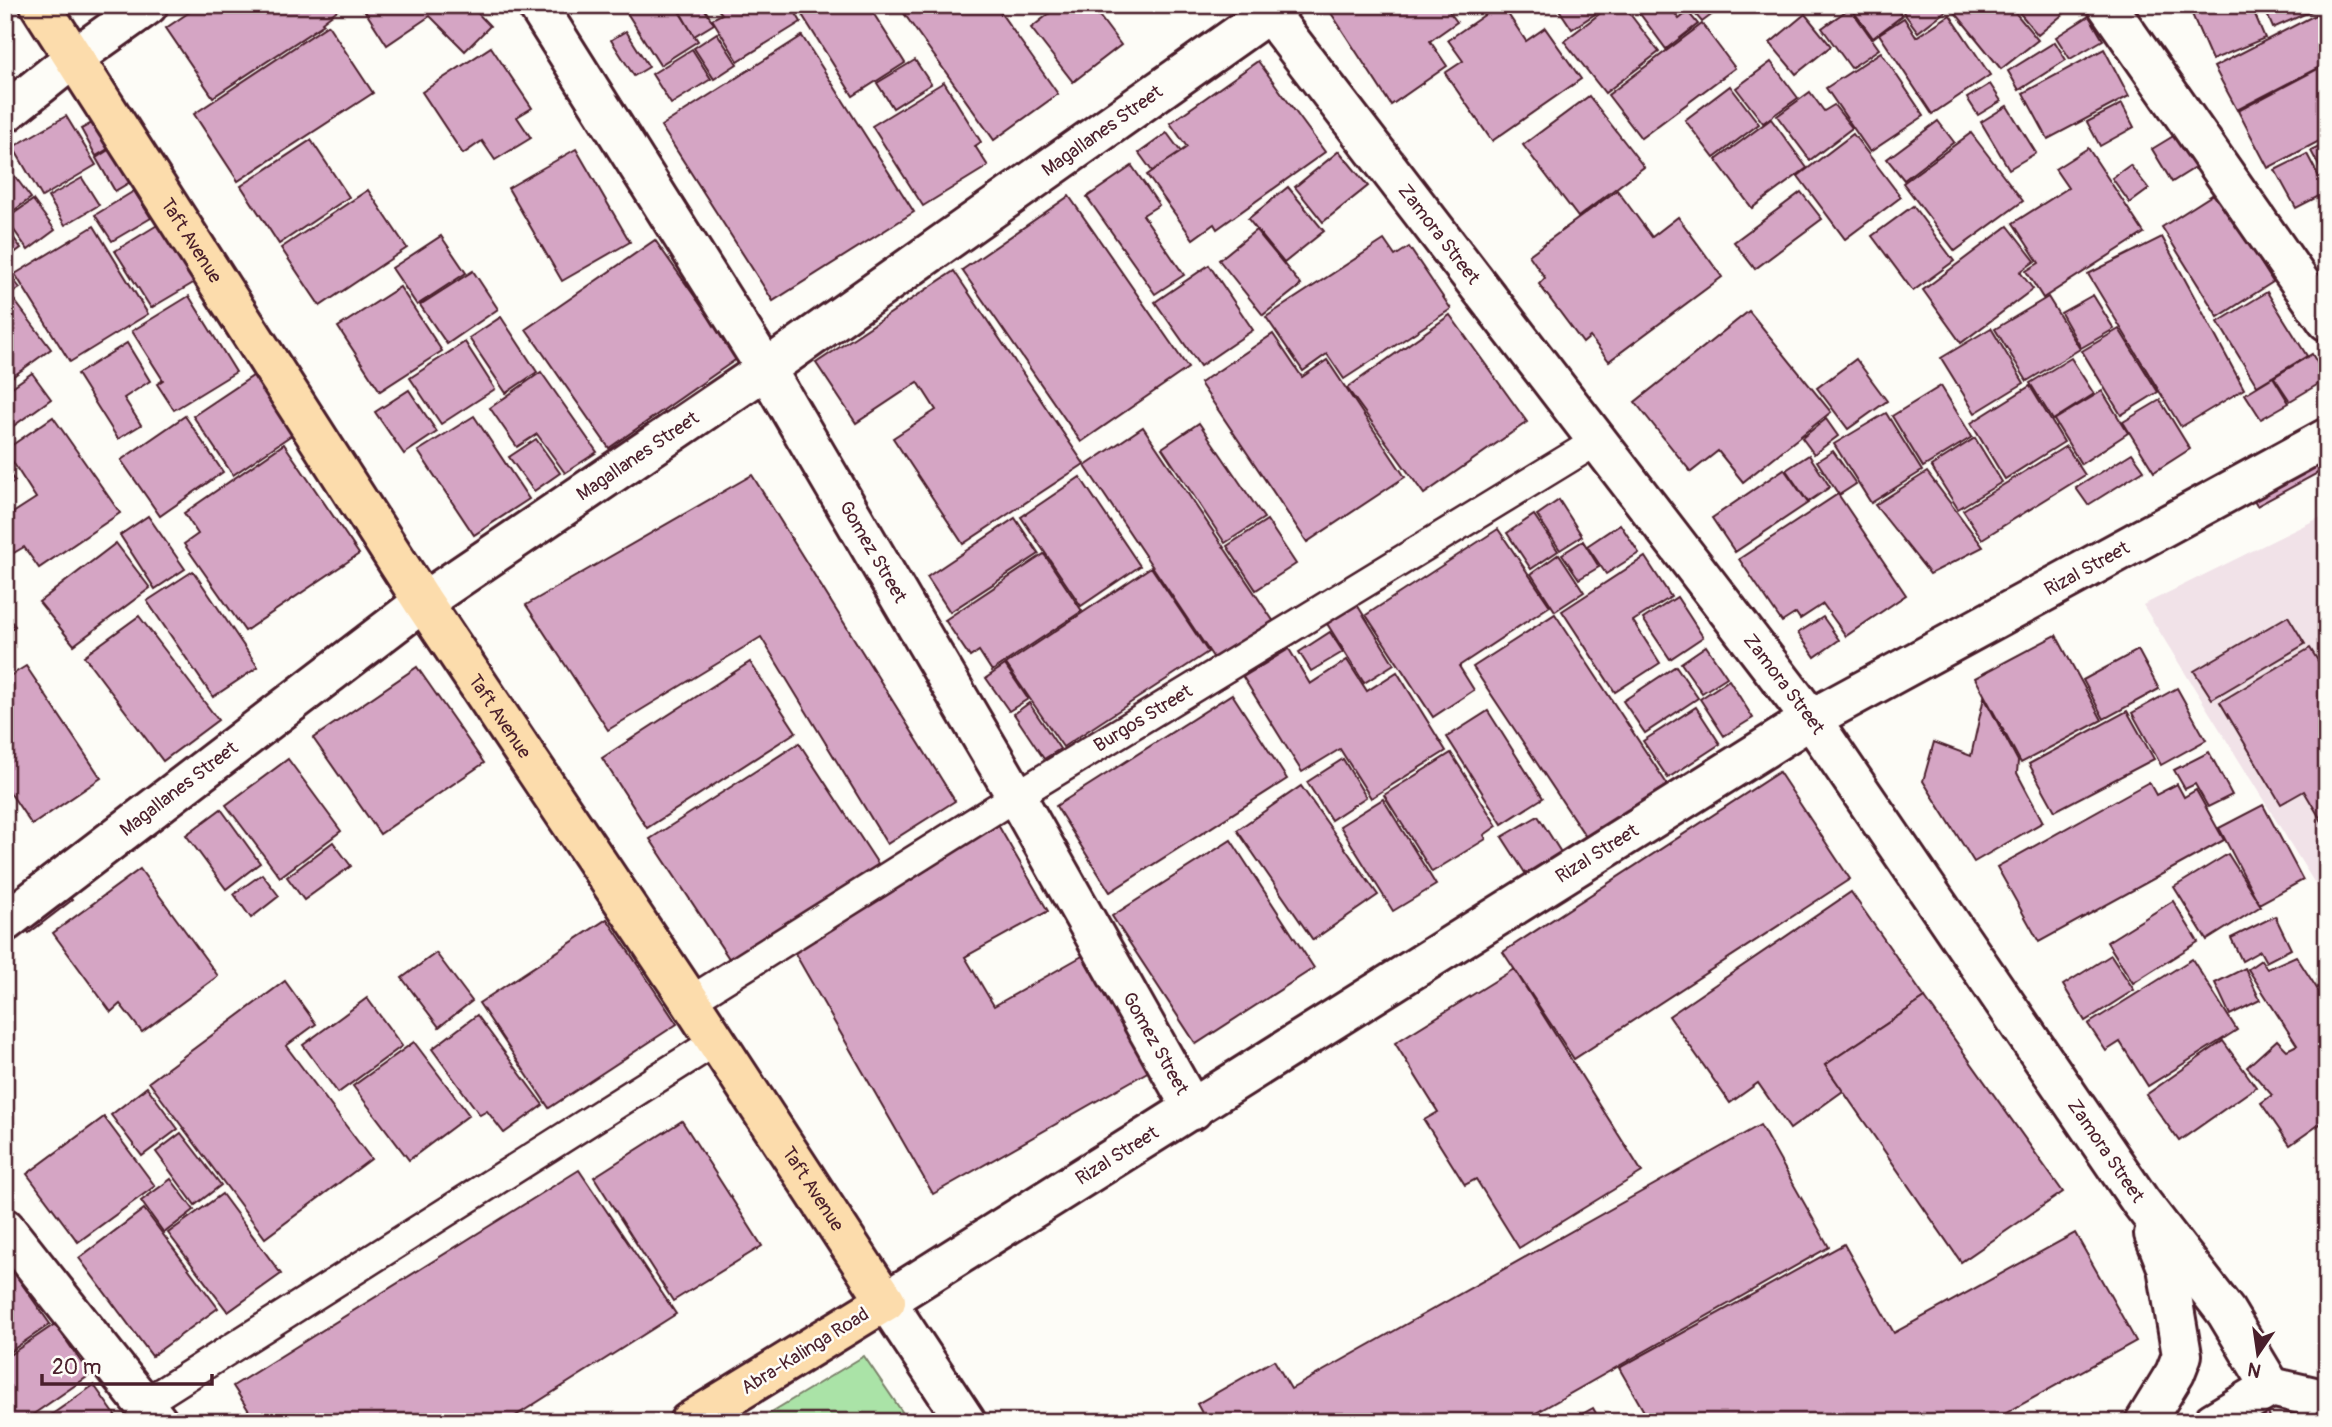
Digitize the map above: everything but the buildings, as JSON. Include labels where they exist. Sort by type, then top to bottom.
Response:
[{"type":"main road","name":"Taft Avenue","points":[[40,5],[423,602],[690,1001],[886,1301]]},
{"type":"main road","name":"Abra-Kalinga Road","points":[[689,1422],[886,1301]]},
{"type":"street","points":[[5,113],[75,57],[148,5]]},
{"type":"street","name":"Gomez Street","points":[[537,5],[766,369],[1016,796],[1193,1110]]},
{"type":"street","points":[[2107,5],[2327,321]]},
{"type":"street","name":"Magallanes Street","points":[[5,922],[423,602],[766,369],[1271,8]]},
{"type":"street","name":"Zamora Street","points":[[1271,8],[1597,441],[1811,719],[2140,1202],[2226,1312],[2270,1387]]},
{"type":"street","name":"Rizal Street","points":[[886,1301],[1811,719],[2327,438]]},
{"type":"street","points":[[2140,1202],[2167,1267],[2182,1355],[2175,1373],[2145,1422]]},
{"type":"street","points":[[5,1228],[152,1412]]},
{"type":"street","name":"Taft Avenue","points":[[886,1301],[966,1422]]},
{"type":"street","points":[[2213,1422],[2270,1387],[2327,1400]]},
{"type":"lane","name":"Burgos Street","points":[[690,1001],[1016,796],[1597,441]]},
{"type":"lane","points":[[152,1412],[716,1041]]},
{"type":"shaded area","points":[[2327,514],[2327,903],[2143,605]]},
{"type":"green space","points":[[864,1356],[909,1422],[755,1422]]}]
